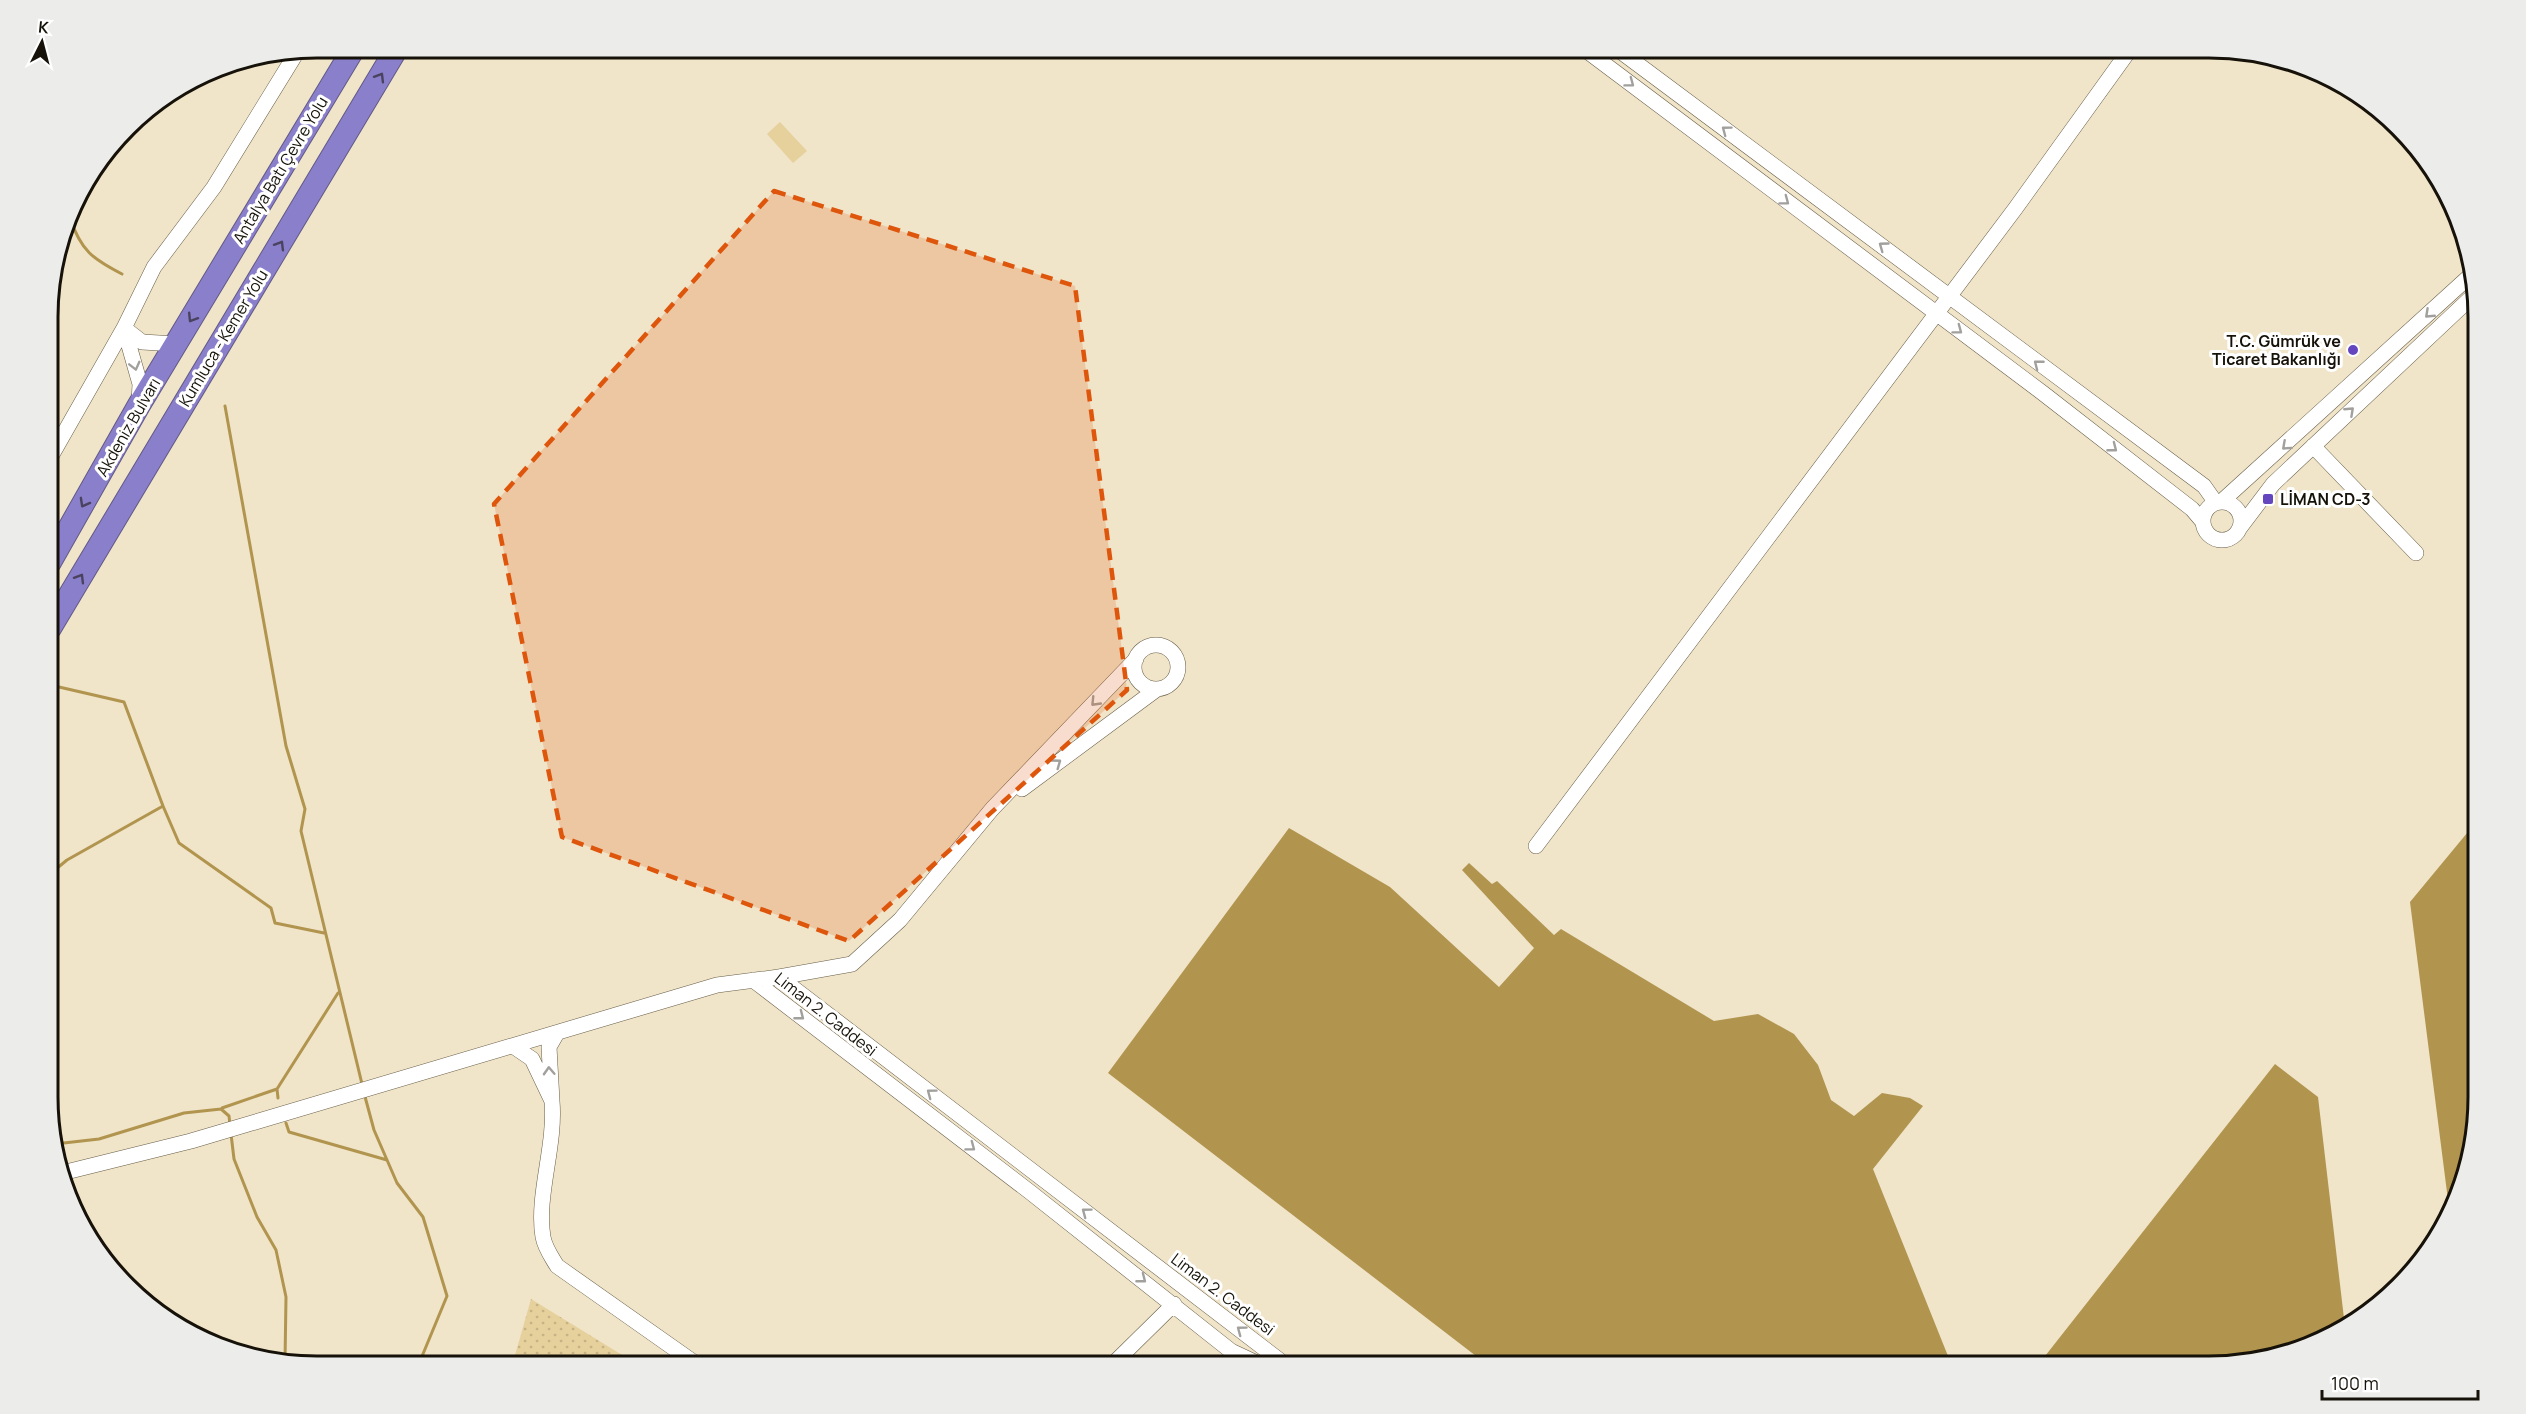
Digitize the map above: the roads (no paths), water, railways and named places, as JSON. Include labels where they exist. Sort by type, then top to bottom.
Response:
[{"type":"highway","name":"Antalya Batı Çevre Yolu","points":[[208,293],[271,183],[348,58]]},
{"type":"highway","name":"Kumluca - Kemer Yolu","points":[[58,615],[391,58]]},
{"type":"highway","name":"Akdeniz Bulvarı","points":[[58,548],[139,405],[208,293]]},
{"type":"street","points":[[1596,58],[2044,394],[2192,509],[2203,522],[2206,532],[2216,539],[2228,539],[2238,530],[2273,484],[2467,301]]},
{"type":"street","points":[[1630,58],[1950,295],[2056,378],[2204,486],[2218,503],[2231,505],[2239,513],[2238,530]]},
{"type":"street","points":[[1536,846],[1950,295],[2124,58]]},
{"type":"street","points":[[58,444],[124,328],[154,267],[214,187],[292,60]]},
{"type":"street","points":[[2203,522],[2206,510],[2218,503],[2465,281]]},
{"type":"street","points":[[124,328],[142,342],[177,344]]},
{"type":"street","points":[[124,328],[140,384],[139,405]]},
{"type":"street","points":[[2044,394],[2056,378]]},
{"type":"street","points":[[2313,446],[2416,553]]},
{"type":"street","points":[[779,977],[852,964],[900,920],[992,809],[1140,653],[1152,646],[1166,647],[1176,657],[1178,671],[1176,678],[1165,687],[1157,689],[992,809]]},
{"type":"street","points":[[1136,659],[1134,666],[1138,680],[1150,688],[1157,689]]},
{"type":"street","name":"Liman 2. Caddesi","points":[[753,980],[779,977],[1274,1356]]},
{"type":"street","points":[[70,1171],[246,1125],[717,985],[753,980]]},
{"type":"street","name":"Liman 2. Caddesi","points":[[753,980],[1231,1351],[1242,1356]]},
{"type":"street","points":[[557,1033],[549,1047],[554,1125],[543,1209],[543,1236],[547,1252],[557,1266],[685,1356]]},
{"type":"street","points":[[513,1046],[532,1059],[552,1101]]},
{"type":"street","points":[[893,1089],[904,1073]]},
{"type":"street","points":[[1120,1356],[1168,1300],[1174,1279]]},
{"type":"street","points":[[1261,1356],[1262,1346]]},
{"type":"waterway","points":[[74,229],[89,253],[122,274]]},
{"type":"waterway","points":[[225,406],[286,746],[305,809],[301,831],[362,1084]]},
{"type":"waterway","points":[[59,687],[124,702],[163,806]]},
{"type":"waterway","points":[[58,867],[67,860],[163,806],[179,843],[271,908],[275,923],[324,933]]},
{"type":"waterway","points":[[278,1098],[277,1089],[338,993]]},
{"type":"waterway","points":[[222,1108],[277,1089]]},
{"type":"waterway","points":[[364,1093],[374,1130],[397,1183],[423,1217],[447,1296],[422,1356]]},
{"type":"waterway","points":[[63,1143],[99,1139],[184,1113],[221,1109],[229,1116],[230,1125]]},
{"type":"waterway","points":[[286,1123],[289,1132],[387,1160]]},
{"type":"waterway","points":[[231,1134],[234,1159],[257,1217],[276,1250],[286,1297],[285,1353]]},
{"type":"place","name":"T.C. Gümrük ve Ticaret Bakanlığı","points":[[2353,350]]},
{"type":"place","name":"LİMAN CD-3","points":[[2268,499]]}]
